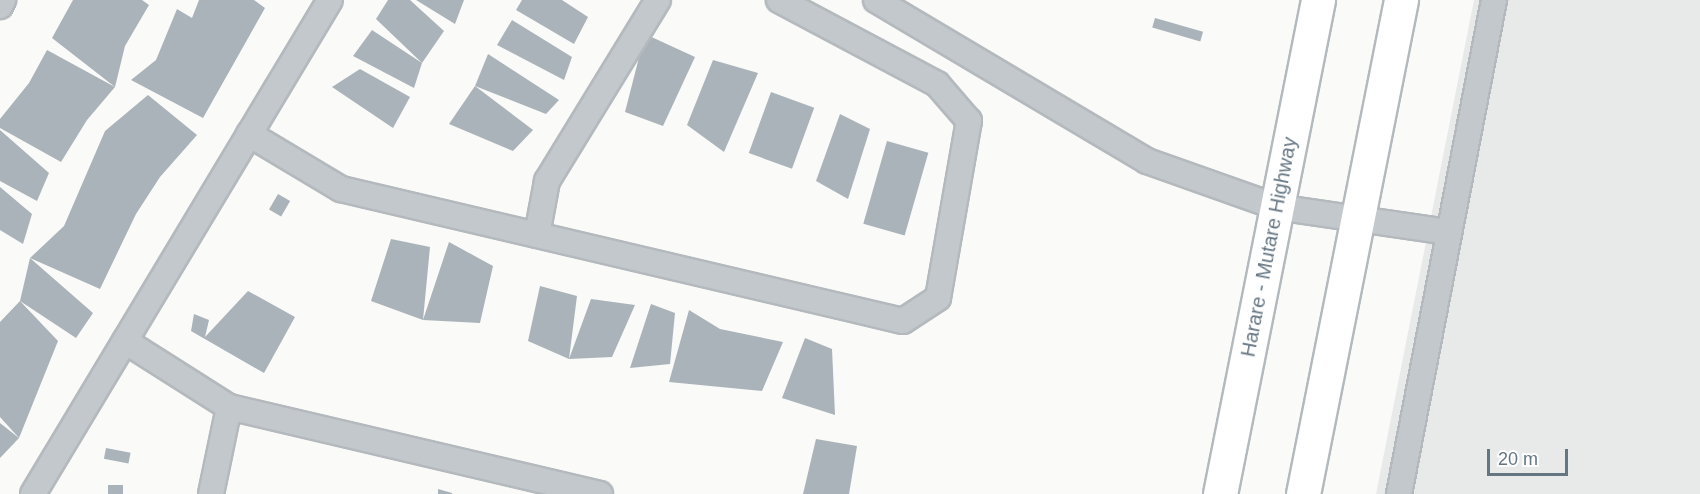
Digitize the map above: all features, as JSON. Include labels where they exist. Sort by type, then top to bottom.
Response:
[{"type":"highway","name":"Harare - Mutare Highway","points":[[1220,494],[1318,0]]},
{"type":"highway","points":[[1303,494],[1401,0]]},
{"type":"street","points":[[0,6],[3,0]]},
{"type":"street","points":[[33,494],[330,0]]},
{"type":"street","points":[[537,235],[547,181],[658,0]]},
{"type":"street","points":[[249,134],[341,189],[903,321],[938,298],[969,121],[937,84],[779,0]]},
{"type":"street","points":[[876,0],[1147,161],[1277,207],[1449,232]]},
{"type":"street","points":[[1399,494],[1494,0]]},
{"type":"street","points":[[125,341],[229,407],[600,494]]},
{"type":"street","points":[[211,494],[229,407]]},
{"type":"shaded area","points":[[1474,0],[1700,0],[1700,494],[1376,494]]},
{"type":"building","points":[[73,0],[142,0],[149,5],[125,46],[115,87],[52,38]]},
{"type":"building","points":[[199,0],[254,0],[265,8],[203,118],[131,80],[156,60],[177,9],[192,18]]},
{"type":"building","points":[[388,0],[410,0],[444,31],[422,63],[376,19]]},
{"type":"building","points":[[416,0],[464,0],[455,24]]},
{"type":"building","points":[[522,0],[562,0],[588,17],[574,44],[516,10]]},
{"type":"building","points":[[1155,18],[1203,32],[1200,41],[1152,28]]},
{"type":"building","points":[[512,20],[572,57],[564,80],[497,45]]},
{"type":"building","points":[[372,30],[422,63],[414,88],[353,56]]},
{"type":"building","points":[[645,34],[695,57],[663,126],[625,112]]},
{"type":"building","points":[[47,50],[115,87],[87,120],[61,162],[0,128],[0,119],[29,83]]},
{"type":"building","points":[[488,54],[559,100],[546,114],[475,86]]},
{"type":"building","points":[[713,60],[758,73],[724,152],[687,125]]},
{"type":"building","points":[[360,69],[410,97],[393,128],[332,87]]},
{"type":"building","points":[[475,86],[533,130],[513,151],[449,124]]},
{"type":"building","points":[[771,92],[814,108],[792,169],[749,153]]},
{"type":"building","points":[[148,95],[197,135],[160,177],[136,214],[100,289],[30,258],[64,226],[105,131]]},
{"type":"building","points":[[840,114],[870,129],[848,199],[816,181]]},
{"type":"building","points":[[0,130],[49,173],[37,201],[0,181]]},
{"type":"building","points":[[887,141],[928,153],[905,236],[863,224]]},
{"type":"building","points":[[0,187],[32,214],[23,244],[0,230]]},
{"type":"building","points":[[278,194],[290,201],[281,217],[269,210]]},
{"type":"building","points":[[391,239],[430,247],[423,320],[371,301]]},
{"type":"building","points":[[449,242],[493,266],[480,323],[423,320]]},
{"type":"building","points":[[30,258],[93,313],[76,338],[20,301]]},
{"type":"building","points":[[540,286],[577,296],[569,359],[528,341]]},
{"type":"building","points":[[248,291],[295,317],[264,373],[191,331],[194,314],[209,320],[205,337]]},
{"type":"building","points":[[591,299],[635,305],[612,357],[569,359]]},
{"type":"building","points":[[20,301],[58,341],[19,438],[0,417],[0,322]]},
{"type":"building","points":[[651,304],[675,313],[670,364],[630,368]]},
{"type":"building","points":[[689,310],[720,329],[783,342],[762,391],[669,382]]},
{"type":"building","points":[[805,338],[832,349],[835,415],[782,398]]},
{"type":"building","points":[[0,423],[19,438],[0,458]]},
{"type":"building","points":[[816,439],[857,446],[849,494],[803,494]]},
{"type":"building","points":[[106,448],[131,453],[128,464],[104,459]]},
{"type":"building","points":[[108,485],[123,485],[123,494],[108,494]]},
{"type":"building","points":[[438,489],[452,493],[452,494],[438,494]]}]
